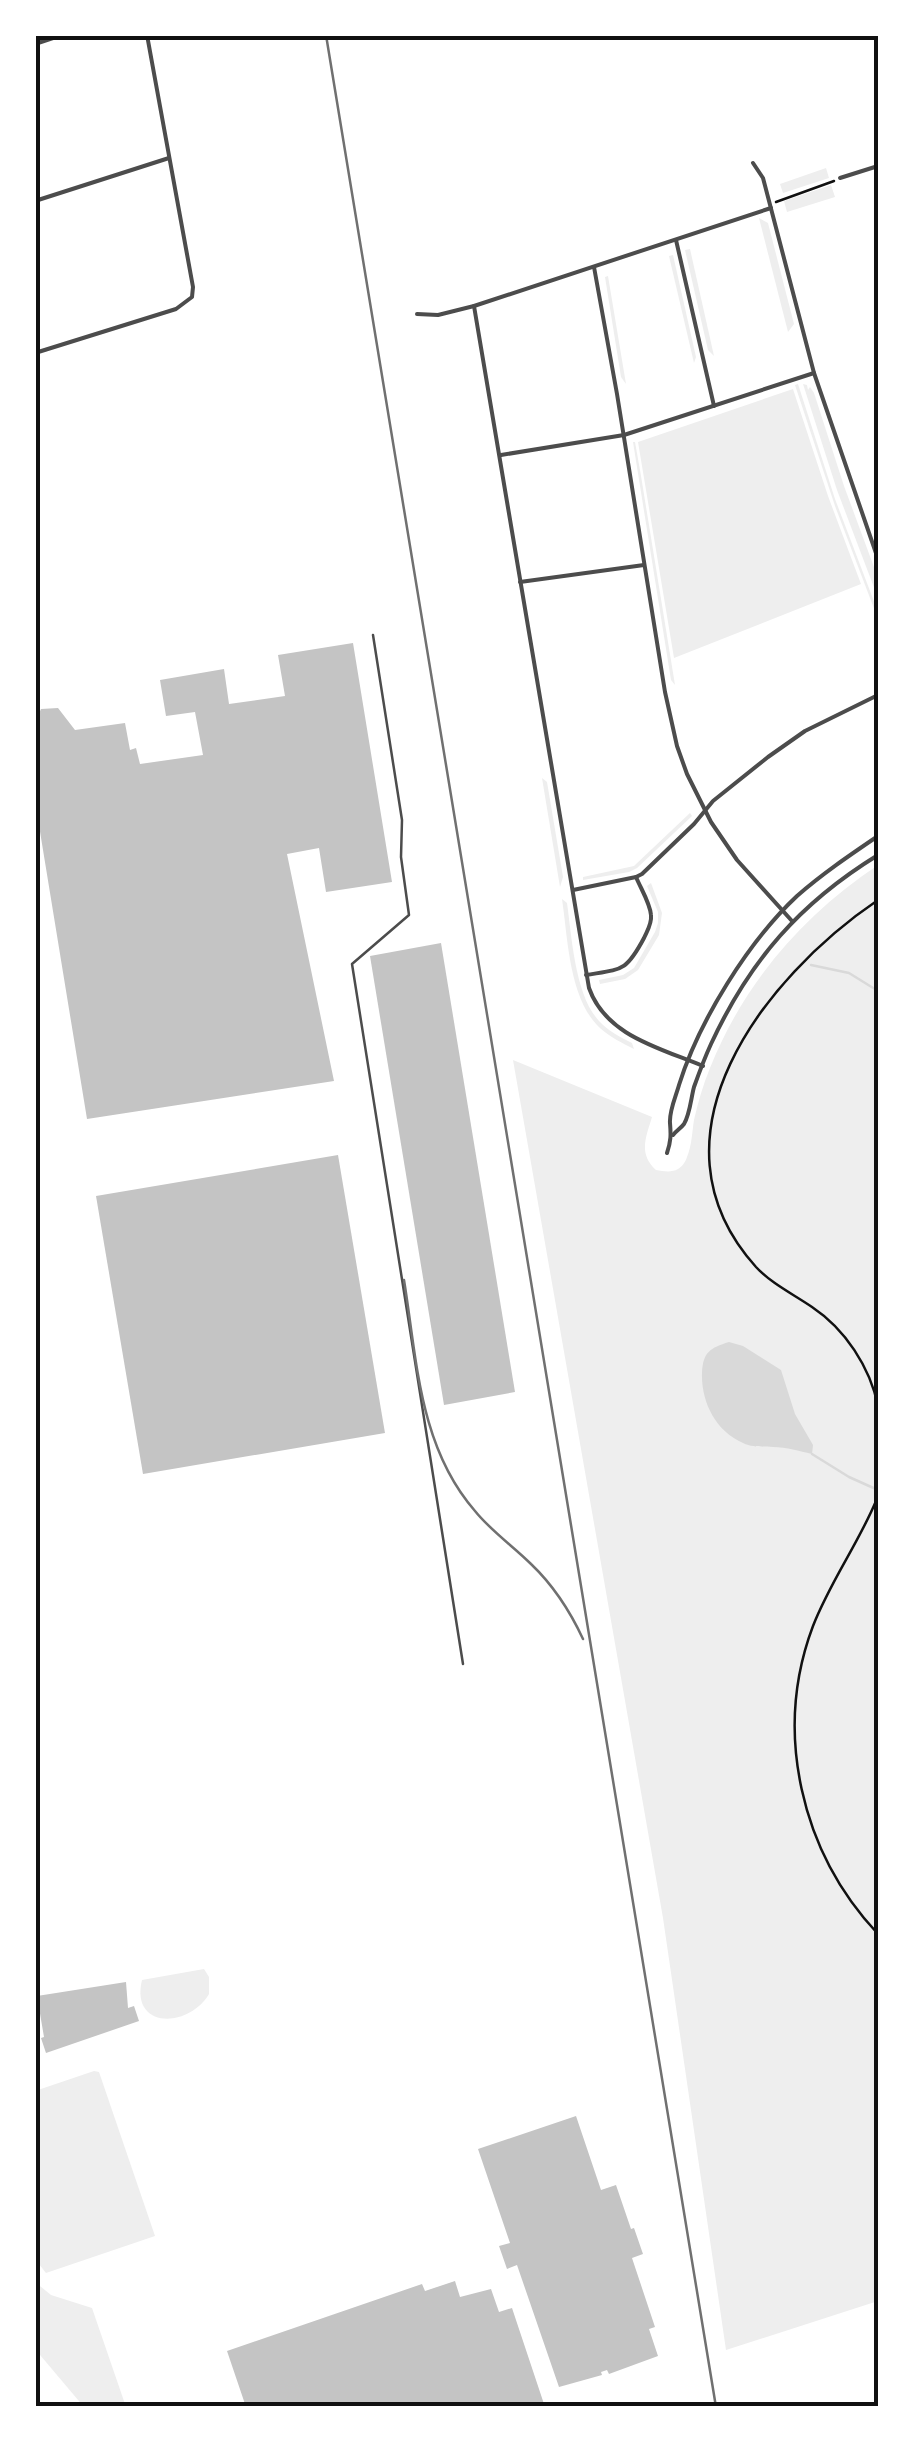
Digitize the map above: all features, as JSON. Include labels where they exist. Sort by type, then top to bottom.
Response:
[{"type":"street","points":[[35,44],[62,35]]},
{"type":"street","points":[[35,353],[176,310],[192,297],[147,35]]},
{"type":"street","points":[[35,200],[169,158]]},
{"type":"street","points":[[753,163],[762,178],[814,373],[878,559]]},
{"type":"street","points":[[840,178],[878,166]]},
{"type":"street","points":[[417,314],[438,315],[474,306],[770,206]]},
{"type":"street","points":[[676,240],[714,406]]},
{"type":"street","points":[[594,267],[672,727],[704,810],[737,860],[792,921]]},
{"type":"street","points":[[474,306],[588,988],[599,1010],[618,1028],[703,1066]]},
{"type":"street","points":[[500,456],[624,435],[814,373]]},
{"type":"street","points":[[520,582],[644,565]]},
{"type":"street","points":[[572,890],[636,877],[739,779],[805,731],[878,695]]},
{"type":"street","points":[[668,1153],[670,1120],[688,1060],[720,996],[753,948],[798,895],[878,836]]},
{"type":"street","points":[[672,1135],[684,1123],[711,1044],[759,960],[792,921],[823,893],[878,855]]},
{"type":"street","points":[[586,975],[625,966],[646,934],[651,914],[636,877]]},
{"type":"lane","points":[[372,635],[402,820],[401,856],[409,916],[352,964],[464,1664]]},
{"type":"path","points":[[770,206],[840,178]]},
{"type":"path","points":[[878,900],[820,945],[769,1001],[728,1067],[714,1104],[709,1143],[717,1199],[732,1234],[763,1273],[842,1334],[863,1365],[878,1406]]},
{"type":"path","points":[[876,1501],[814,1623],[803,1655],[794,1721],[796,1766],[825,1860],[850,1902],[878,1934]]},
{"type":"shaded area","points":[[826,168],[829,178],[783,193],[780,184]]},
{"type":"shaded area","points":[[831,185],[835,197],[787,212],[784,201]]},
{"type":"shaded area","points":[[759,218],[768,223],[794,324],[788,332]]},
{"type":"shaded area","points":[[690,249],[714,356],[708,350],[685,250]]},
{"type":"shaded area","points":[[673,255],[696,357],[694,363],[669,256]]},
{"type":"shaded area","points":[[608,276],[626,384],[621,377],[605,277]]},
{"type":"shaded area","points":[[798,384],[878,619],[835,506],[795,385]]},
{"type":"shaded area","points":[[803,384],[814,393],[878,578],[878,598],[837,490]]},
{"type":"shaded area","points":[[793,389],[861,584],[674,658],[638,442]]},
{"type":"shaded area","points":[[633,442],[641,476],[675,685],[671,680]]},
{"type":"shaded area","points":[[542,778],[547,782],[563,877],[560,887]]},
{"type":"shaded area","points":[[690,813],[692,816],[637,868],[583,880],[634,866]]},
{"type":"shaded area","points":[[878,865],[878,2301],[726,2350],[663,1918],[513,1060],[652,1117],[645,1145],[650,1164],[656,1170],[678,1169],[689,1152],[697,1107],[710,1068],[758,980],[824,906]]},
{"type":"shaded area","points":[[651,883],[662,913],[659,935],[638,970],[625,979],[600,984],[599,980],[623,975],[634,968],[655,932],[658,912],[647,886]]},
{"type":"shaded area","points":[[562,899],[567,903],[576,965],[591,1010],[606,1028],[632,1043],[634,1049],[600,1028],[582,1001],[572,968]]},
{"type":"shaded area","points":[[729,1342],[743,1346],[781,1370],[795,1414],[813,1445],[812,1454],[747,1445],[717,1423],[704,1394],[703,1366],[709,1352]]},
{"type":"shaded area","points":[[204,1969],[209,1977],[209,1994],[188,2013],[163,2019],[144,2008],[142,1980]]},
{"type":"shaded area","points":[[99,2072],[155,2236],[46,2273],[35,2259],[35,2091]]},
{"type":"shaded area","points":[[35,2282],[51,2295],[92,2308],[126,2407],[84,2407],[35,2349]]},
{"type":"building","points":[[353,643],[392,882],[326,892],[319,848],[287,854],[334,1081],[87,1119],[35,801],[35,722],[41,709],[58,708],[75,730],[125,723],[130,750],[136,748],[140,764],[203,755],[195,712],[166,716],[160,680],[224,669],[229,704],[285,696],[278,655]]},
{"type":"building","points":[[441,943],[515,1392],[444,1405],[370,956]]},
{"type":"building","points":[[338,1155],[385,1433],[143,1474],[96,1196]]},
{"type":"building","points":[[126,1982],[128,2008],[134,2006],[139,2021],[46,2053],[37,1996]]},
{"type":"building","points":[[576,2116],[601,2190],[616,2185],[643,2254],[632,2258],[655,2327],[649,2329],[658,2356],[559,2387],[517,2265],[507,2269],[499,2246],[510,2243],[478,2149]]},
{"type":"building","points":[[455,2281],[460,2297],[491,2289],[499,2312],[512,2308],[545,2407],[246,2407],[227,2351],[422,2284],[425,2291]]},
{"type":"waterway","points":[[811,965],[849,973],[878,991]]},
{"type":"waterway","points":[[812,1454],[878,1490]]},
{"type":"railway","points":[[326,35],[716,2407]]},
{"type":"railway","points":[[404,1280],[423,1401],[442,1459],[475,1511],[554,1590],[583,1639]]}]
